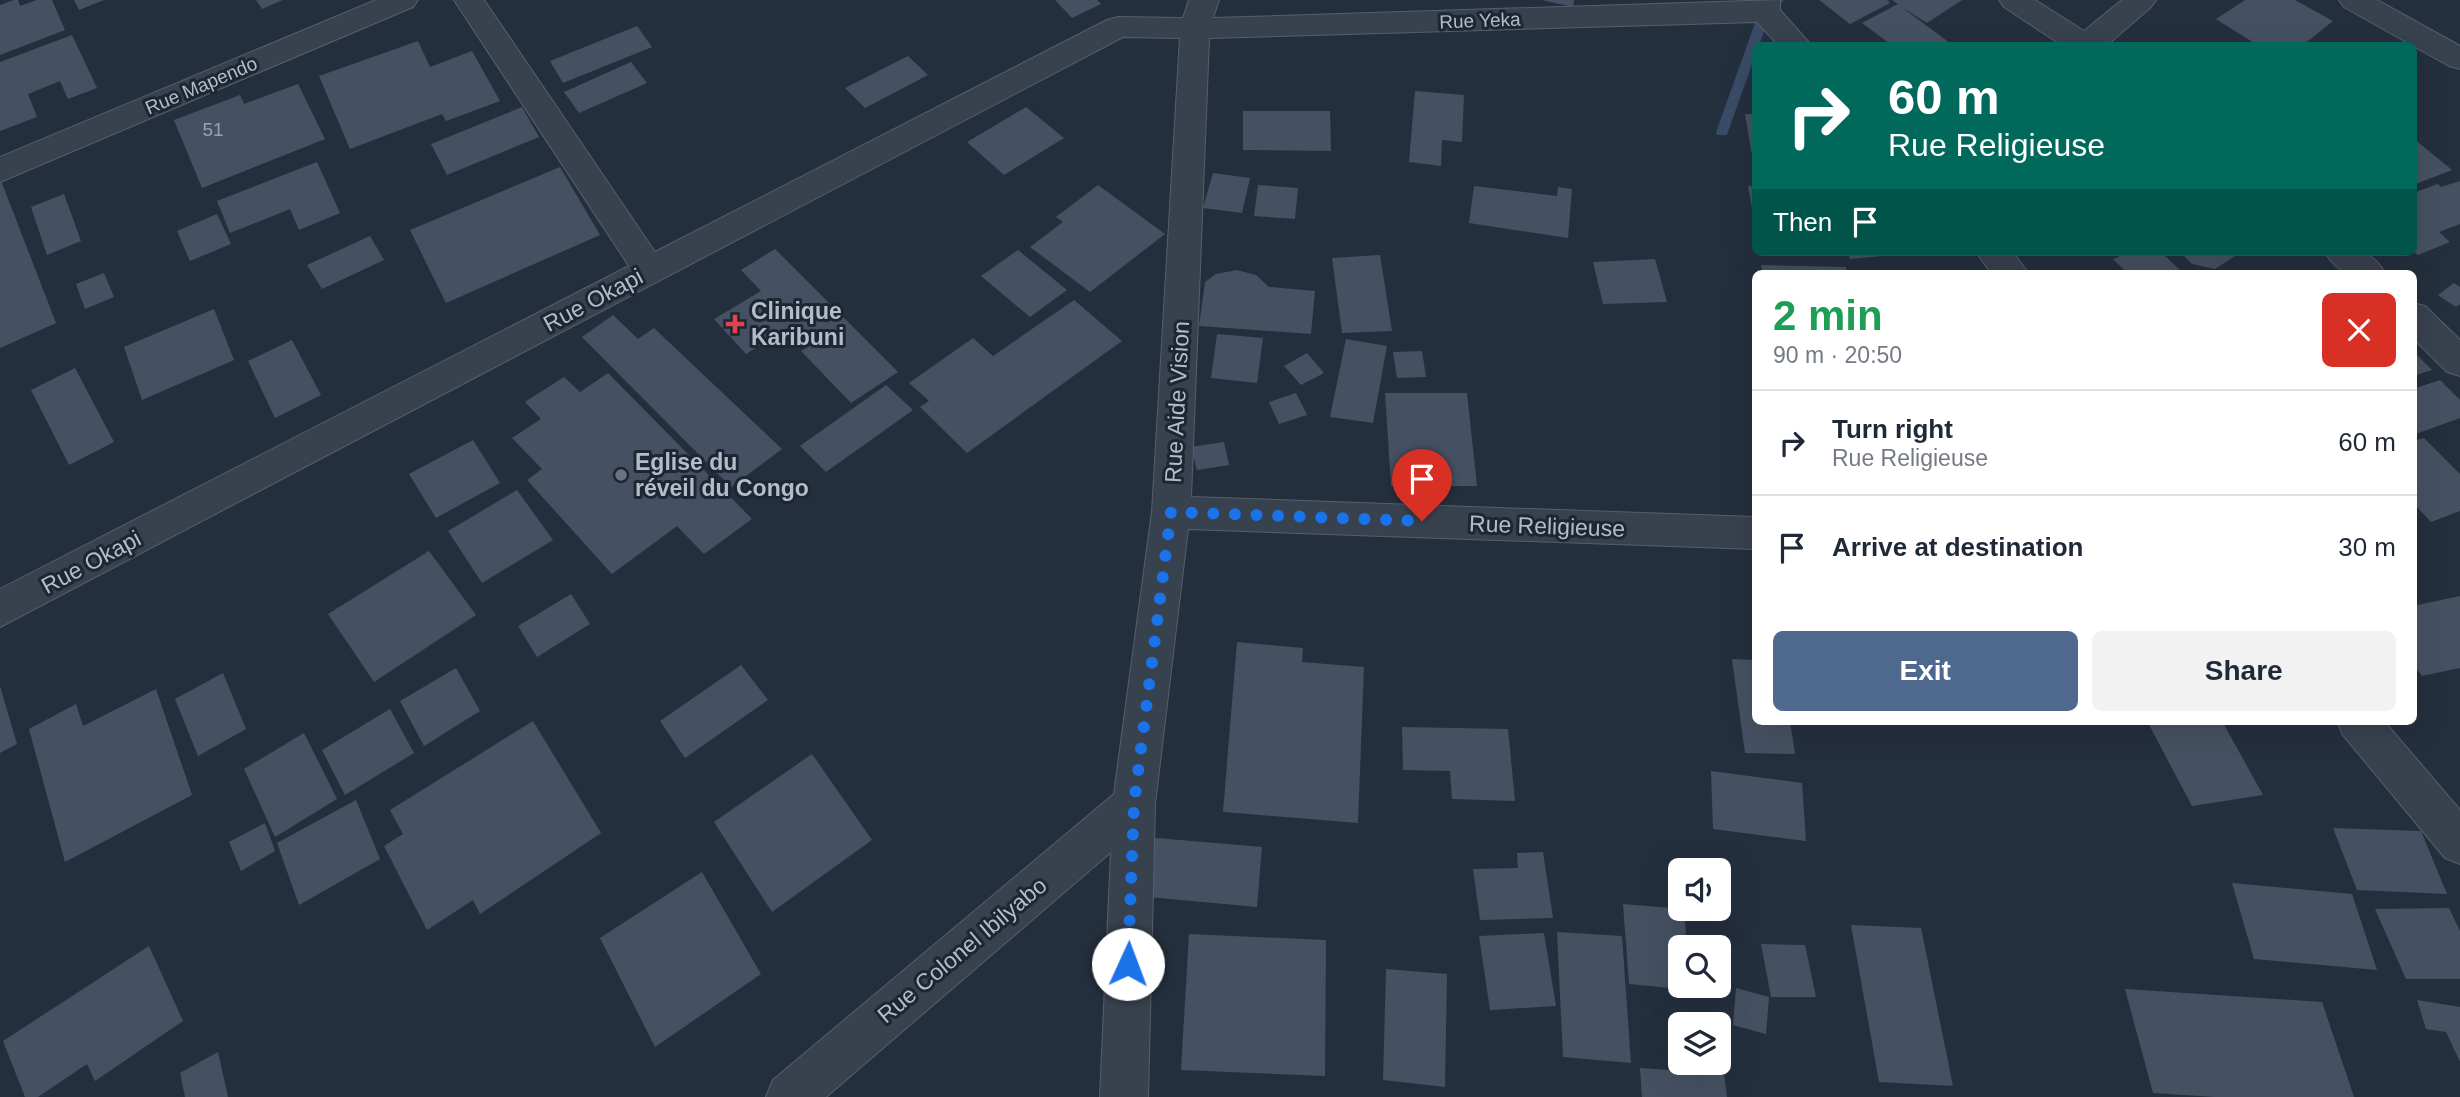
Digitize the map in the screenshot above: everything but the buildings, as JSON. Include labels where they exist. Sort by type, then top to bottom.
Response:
[{"type":"street","name":"Rue Mapendo","points":[[0,170],[403,0]]},
{"type":"street","points":[[470,0],[649,270]]},
{"type":"street","points":[[2014,0],[2079,42]]},
{"type":"street","points":[[2090,42],[2141,0]]},
{"type":"street","points":[[2354,0],[2460,59]]},
{"type":"street","points":[[1765,6],[1794,42]]},
{"type":"street","name":"Rue Yeka","points":[[1200,14],[1765,6]]},
{"type":"street","name":"Rue Okapi","points":[[0,609],[1118,27],[1200,14]]},
{"type":"street","name":"Rue Aide Vision","points":[[1124,1097],[1134,804],[1171,512],[1200,14]]},
{"type":"street","points":[[1996,256],[2008,270]]},
{"type":"street","points":[[2347,256],[2364,270]]},
{"type":"street","points":[[2417,320],[2460,362]]},
{"type":"street","name":"Rue Religieuse","points":[[1171,512],[1752,533]]},
{"type":"street","points":[[2361,725],[2460,843]]},
{"type":"street","name":"Rue Colonel Ibilyabo","points":[[790,1097],[1134,804]]},
{"type":"waterway","points":[[1754,42],[1765,12],[1778,0]]},
{"type":"waterway","points":[[1722,132],[1752,48]]},
{"type":"place","name":"Clinique Karibuni","points":[[735,324]]},
{"type":"place","name":"Eglise du réveil du Congo","points":[[621,475]]},
{"type":"route","points":[[1128,964],[1134,804],[1171,512],[1422,521]]}]
